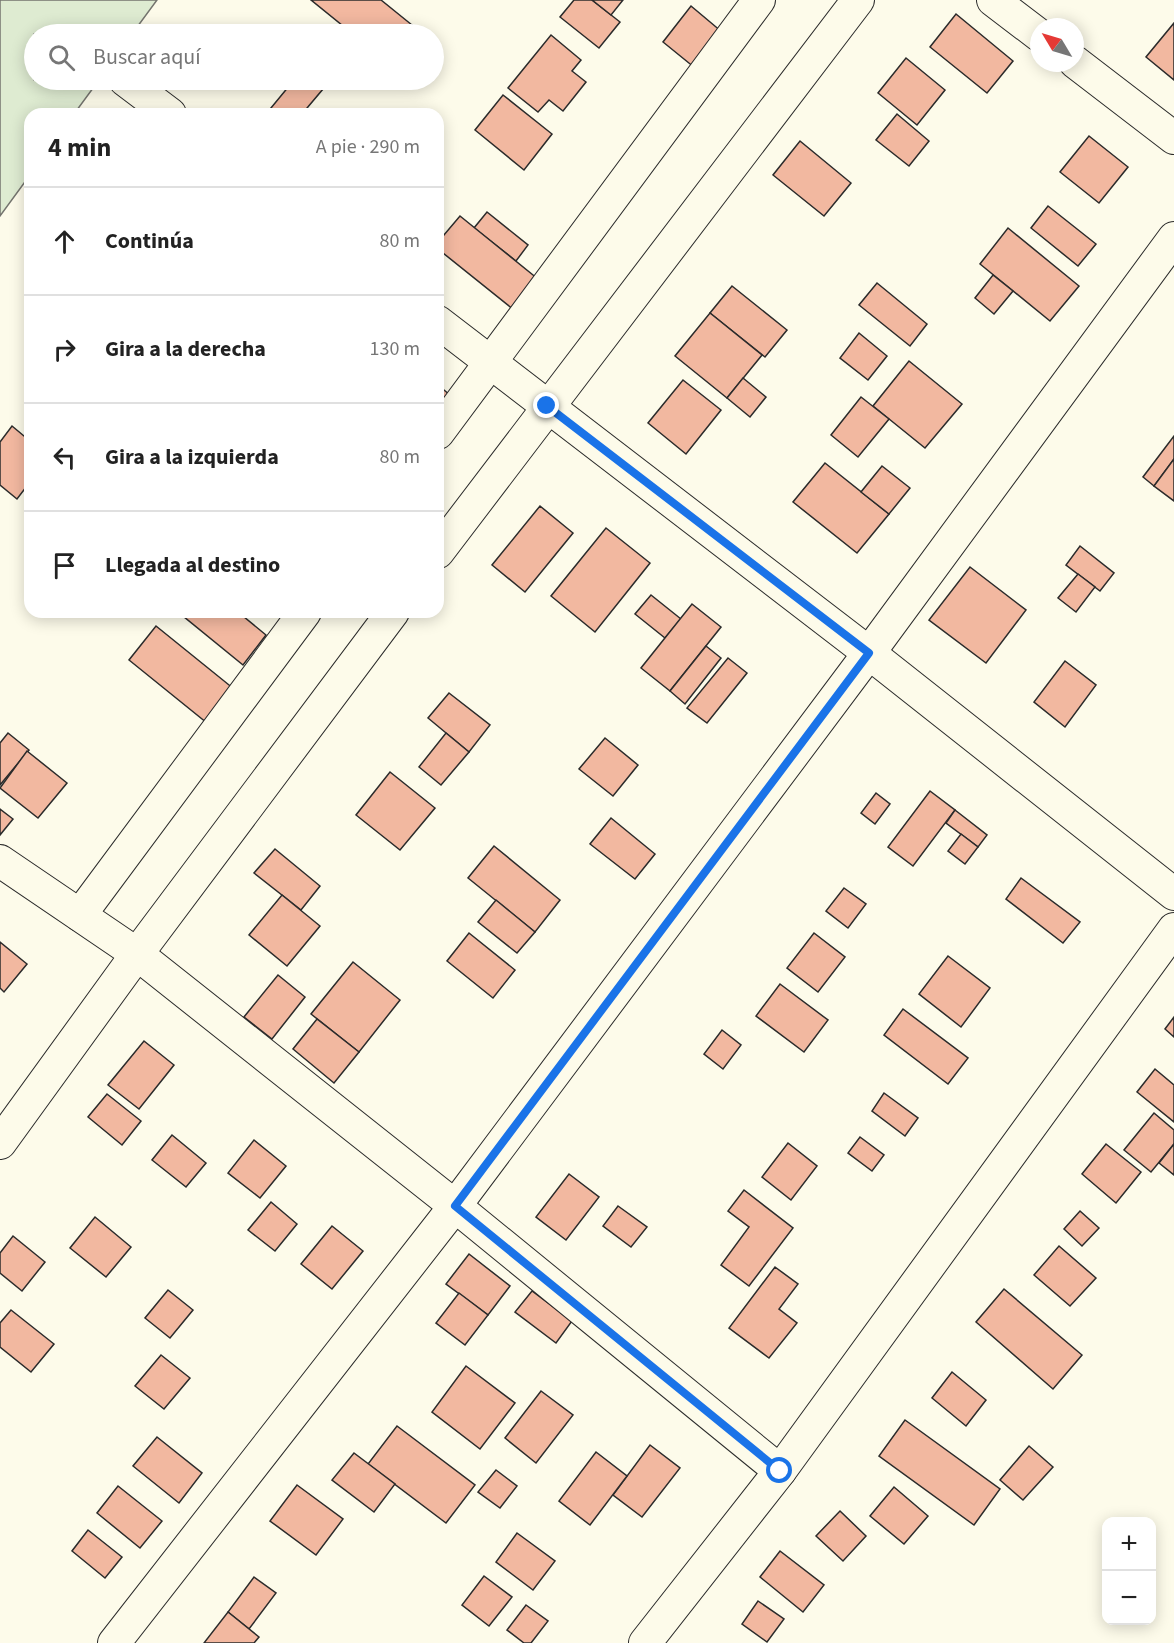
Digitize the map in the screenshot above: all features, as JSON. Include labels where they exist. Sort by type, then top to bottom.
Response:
[{"type":"street","points":[[444,425],[759,0]]},
{"type":"street","points":[[444,544],[858,0]]},
{"type":"street","points":[[993,0],[1030,28]]},
{"type":"street","points":[[1084,69],[1174,138]]},
{"type":"street","points":[[138,90],[162,108]]},
{"type":"street","points":[[114,1643],[455,1206],[869,653],[1174,238]]},
{"type":"street","points":[[444,327],[869,653],[1174,894]]},
{"type":"street","points":[[80,915],[301,618]]},
{"type":"street","points":[[0,1143],[137,954],[389,618]]},
{"type":"street","points":[[0,861],[137,954],[455,1206],[780,1471]]},
{"type":"street","points":[[645,1643],[780,1471],[1174,928]]},
{"type":"green space","points":[[0,0],[157,0],[139,24],[24,24],[24,90],[92,90],[78,108],[24,108],[24,183],[0,216]]},
{"type":"building","points":[[311,0],[381,0],[411,24],[341,24]]},
{"type":"building","points":[[574,0],[592,0],[620,22],[599,48],[560,17]]},
{"type":"building","points":[[592,0],[623,0],[611,15]]},
{"type":"building","points":[[691,6],[728,37],[700,72],[663,42]]},
{"type":"building","points":[[956,14],[1013,61],[987,93],[930,47]]},
{"type":"building","points":[[1174,23],[1174,80],[1146,57]]},
{"type":"building","points":[[551,35],[581,60],[572,71],[586,82],[563,111],[549,100],[538,112],[508,88]]},
{"type":"building","points":[[906,58],[945,90],[917,125],[878,93]]},
{"type":"building","points":[[286,90],[322,90],[307,108],[271,108]]},
{"type":"building","points":[[503,95],[552,134],[524,170],[475,130]]},
{"type":"building","points":[[897,114],[929,141],[909,166],[876,140]]},
{"type":"building","points":[[1089,136],[1128,167],[1099,203],[1060,172]]},
{"type":"building","points":[[800,141],[851,183],[824,216],[773,175]]},
{"type":"building","points":[[1048,206],[1096,244],[1078,266],[1031,228]]},
{"type":"building","points":[[487,212],[528,245],[516,261],[474,228]]},
{"type":"building","points":[[460,216],[538,279],[514,310],[444,254],[444,235]]},
{"type":"building","points":[[1008,228],[1079,286],[1050,321],[980,264]]},
{"type":"building","points":[[993,275],[1013,291],[994,314],[975,298]]},
{"type":"building","points":[[877,283],[927,324],[910,346],[859,305]]},
{"type":"building","points":[[732,286],[787,330],[765,357],[710,313]]},
{"type":"building","points":[[710,313],[762,355],[727,398],[675,356]]},
{"type":"building","points":[[859,333],[887,356],[868,380],[840,358]]},
{"type":"building","points":[[909,361],[962,404],[925,448],[873,406]]},
{"type":"building","points":[[743,378],[766,397],[750,417],[727,398]]},
{"type":"building","points":[[683,380],[721,410],[686,454],[648,423]]},
{"type":"building","points":[[444,390],[450,395],[444,403]]},
{"type":"building","points":[[861,397],[889,419],[858,457],[831,435]]},
{"type":"building","points":[[12,426],[24,436],[24,490],[17,499],[0,485],[0,442]]},
{"type":"building","points":[[1174,436],[1174,459],[1154,486],[1143,477]]},
{"type":"building","points":[[1174,459],[1174,501],[1154,486]]},
{"type":"building","points":[[825,463],[889,514],[857,553],[793,502]]},
{"type":"building","points":[[882,466],[910,488],[889,514],[861,492]]},
{"type":"building","points":[[540,506],[573,533],[525,592],[492,565]]},
{"type":"building","points":[[606,528],[650,563],[595,632],[551,596]]},
{"type":"building","points":[[1080,546],[1114,573],[1100,591],[1066,565]]},
{"type":"building","points":[[970,567],[1026,610],[986,663],[929,620]]},
{"type":"building","points":[[1078,574],[1095,587],[1076,612],[1058,598]]},
{"type":"building","points":[[651,595],[681,619],[665,638],[635,614]]},
{"type":"building","points":[[692,604],[721,627],[670,691],[641,668]]},
{"type":"building","points":[[185,618],[245,618],[266,635],[243,665]]},
{"type":"building","points":[[156,626],[234,689],[207,723],[129,660]]},
{"type":"building","points":[[706,646],[721,658],[685,704],[670,691]]},
{"type":"building","points":[[728,658],[747,673],[707,723],[687,708]]},
{"type":"building","points":[[1065,661],[1096,685],[1065,727],[1034,702]]},
{"type":"building","points":[[449,693],[490,725],[469,752],[428,718]]},
{"type":"building","points":[[8,733],[29,750],[0,785],[0,743]]},
{"type":"building","points":[[446,733],[469,752],[441,785],[419,767]]},
{"type":"building","points":[[605,738],[638,765],[613,796],[579,769]]},
{"type":"building","points":[[27,751],[67,783],[38,818],[0,788]]},
{"type":"building","points":[[390,772],[435,808],[400,850],[356,815]]},
{"type":"building","points":[[930,791],[955,810],[913,866],[888,847]]},
{"type":"building","points":[[876,793],[890,804],[875,824],[861,813]]},
{"type":"building","points":[[0,809],[13,819],[0,835]]},
{"type":"building","points":[[955,810],[987,835],[978,847],[946,823]]},
{"type":"building","points":[[611,818],[655,854],[635,879],[590,844]]},
{"type":"building","points":[[961,834],[978,847],[965,864],[948,851]]},
{"type":"building","points":[[494,846],[560,900],[535,932],[468,878]]},
{"type":"building","points":[[275,849],[320,886],[301,910],[254,873]]},
{"type":"building","points":[[1021,878],[1080,922],[1063,943],[1006,899]]},
{"type":"building","points":[[844,888],[866,904],[848,928],[826,911]]},
{"type":"building","points":[[282,895],[320,926],[287,966],[249,935]]},
{"type":"building","points":[[496,900],[535,932],[517,953],[478,922]]},
{"type":"building","points":[[469,933],[515,970],[493,998],[447,961]]},
{"type":"building","points":[[814,933],[845,957],[818,992],[787,968]]},
{"type":"building","points":[[0,942],[27,964],[4,992],[0,988]]},
{"type":"building","points":[[948,956],[990,988],[961,1027],[919,994]]},
{"type":"building","points":[[353,962],[400,1000],[359,1052],[311,1014]]},
{"type":"building","points":[[278,975],[305,997],[272,1039],[244,1017]]},
{"type":"building","points":[[780,984],[828,1020],[804,1052],[756,1016]]},
{"type":"building","points":[[903,1009],[968,1058],[948,1084],[884,1035]]},
{"type":"building","points":[[1174,1017],[1174,1037],[1165,1029]]},
{"type":"building","points":[[317,1019],[359,1052],[334,1083],[293,1049]]},
{"type":"building","points":[[722,1030],[741,1045],[723,1069],[704,1054]]},
{"type":"building","points":[[144,1041],[174,1065],[139,1109],[108,1085]]},
{"type":"building","points":[[1155,1069],[1174,1085],[1174,1122],[1137,1092]]},
{"type":"building","points":[[884,1093],[918,1118],[905,1136],[872,1111]]},
{"type":"building","points":[[107,1094],[141,1121],[122,1145],[88,1117]]},
{"type":"building","points":[[1154,1113],[1174,1130],[1174,1144],[1151,1172],[1124,1150]]},
{"type":"building","points":[[172,1135],[206,1163],[186,1187],[152,1160]]},
{"type":"building","points":[[860,1137],[884,1155],[872,1171],[848,1153]]},
{"type":"building","points":[[254,1140],[286,1166],[260,1198],[228,1173]]},
{"type":"building","points":[[788,1143],[817,1166],[791,1200],[762,1177]]},
{"type":"building","points":[[1106,1144],[1141,1172],[1116,1203],[1082,1174]]},
{"type":"building","points":[[1174,1144],[1174,1175],[1159,1163]]},
{"type":"building","points":[[569,1174],[599,1197],[566,1240],[536,1217]]},
{"type":"building","points":[[744,1190],[793,1228],[749,1286],[721,1265],[749,1227],[728,1211]]},
{"type":"building","points":[[271,1202],[297,1224],[275,1251],[248,1230]]},
{"type":"building","points":[[618,1206],[647,1227],[631,1247],[603,1226]]},
{"type":"building","points":[[1080,1211],[1099,1228],[1082,1246],[1064,1229]]},
{"type":"building","points":[[95,1217],[131,1247],[106,1277],[70,1248]]},
{"type":"building","points":[[332,1226],[363,1251],[332,1289],[301,1264]]},
{"type":"building","points":[[13,1236],[45,1262],[22,1291],[0,1273],[0,1253]]},
{"type":"building","points":[[1059,1246],[1096,1278],[1070,1306],[1034,1275]]},
{"type":"building","points":[[469,1254],[510,1286],[488,1315],[446,1284]]},
{"type":"building","points":[[775,1267],[798,1284],[779,1309],[797,1323],[769,1358],[729,1328]]},
{"type":"building","points":[[1004,1289],[1082,1355],[1053,1389],[976,1322]]},
{"type":"building","points":[[168,1290],[193,1310],[170,1338],[145,1318]]},
{"type":"building","points":[[532,1291],[572,1321],[556,1343],[515,1312]]},
{"type":"building","points":[[459,1293],[488,1315],[465,1345],[436,1323]]},
{"type":"building","points":[[11,1310],[54,1344],[31,1372],[0,1347],[0,1323]]},
{"type":"building","points":[[161,1355],[190,1378],[164,1409],[135,1386]]},
{"type":"building","points":[[466,1366],[515,1403],[480,1449],[432,1412]]},
{"type":"building","points":[[952,1372],[986,1400],[966,1426],[932,1398]]},
{"type":"building","points":[[541,1391],[573,1415],[536,1463],[505,1438]]},
{"type":"building","points":[[905,1420],[1000,1489],[974,1525],[879,1456]]},
{"type":"building","points":[[397,1426],[475,1485],[446,1523],[368,1464]]},
{"type":"building","points":[[157,1437],[202,1473],[179,1503],[133,1466]]},
{"type":"building","points":[[650,1445],[680,1468],[642,1517],[613,1495]]},
{"type":"building","points":[[1029,1446],[1053,1467],[1023,1500],[1000,1480]]},
{"type":"building","points":[[596,1452],[627,1476],[590,1525],[559,1501]]},
{"type":"building","points":[[354,1453],[395,1484],[374,1512],[332,1480]]},
{"type":"building","points":[[496,1470],[517,1486],[500,1508],[478,1492]]},
{"type":"building","points":[[297,1485],[343,1519],[316,1555],[270,1521]]},
{"type":"building","points":[[118,1486],[162,1521],[140,1548],[97,1513]]},
{"type":"building","points":[[894,1487],[928,1516],[904,1544],[870,1516]]},
{"type":"building","points":[[840,1511],[866,1536],[843,1561],[816,1536]]},
{"type":"building","points":[[88,1530],[122,1557],[105,1578],[72,1551]]},
{"type":"building","points":[[517,1533],[555,1561],[533,1590],[496,1562]]},
{"type":"building","points":[[780,1551],[824,1585],[803,1612],[760,1577]]},
{"type":"building","points":[[484,1576],[512,1597],[489,1626],[462,1605]]},
{"type":"building","points":[[254,1577],[276,1593],[249,1629],[228,1612]]},
{"type":"building","points":[[758,1601],[784,1619],[767,1642],[742,1624]]},
{"type":"building","points":[[526,1605],[548,1621],[531,1643],[524,1643],[507,1630]]},
{"type":"building","points":[[228,1612],[259,1637],[254,1643],[204,1643]]},
{"type":"route","points":[[547,406],[869,653],[455,1206],[780,1471]]}]
